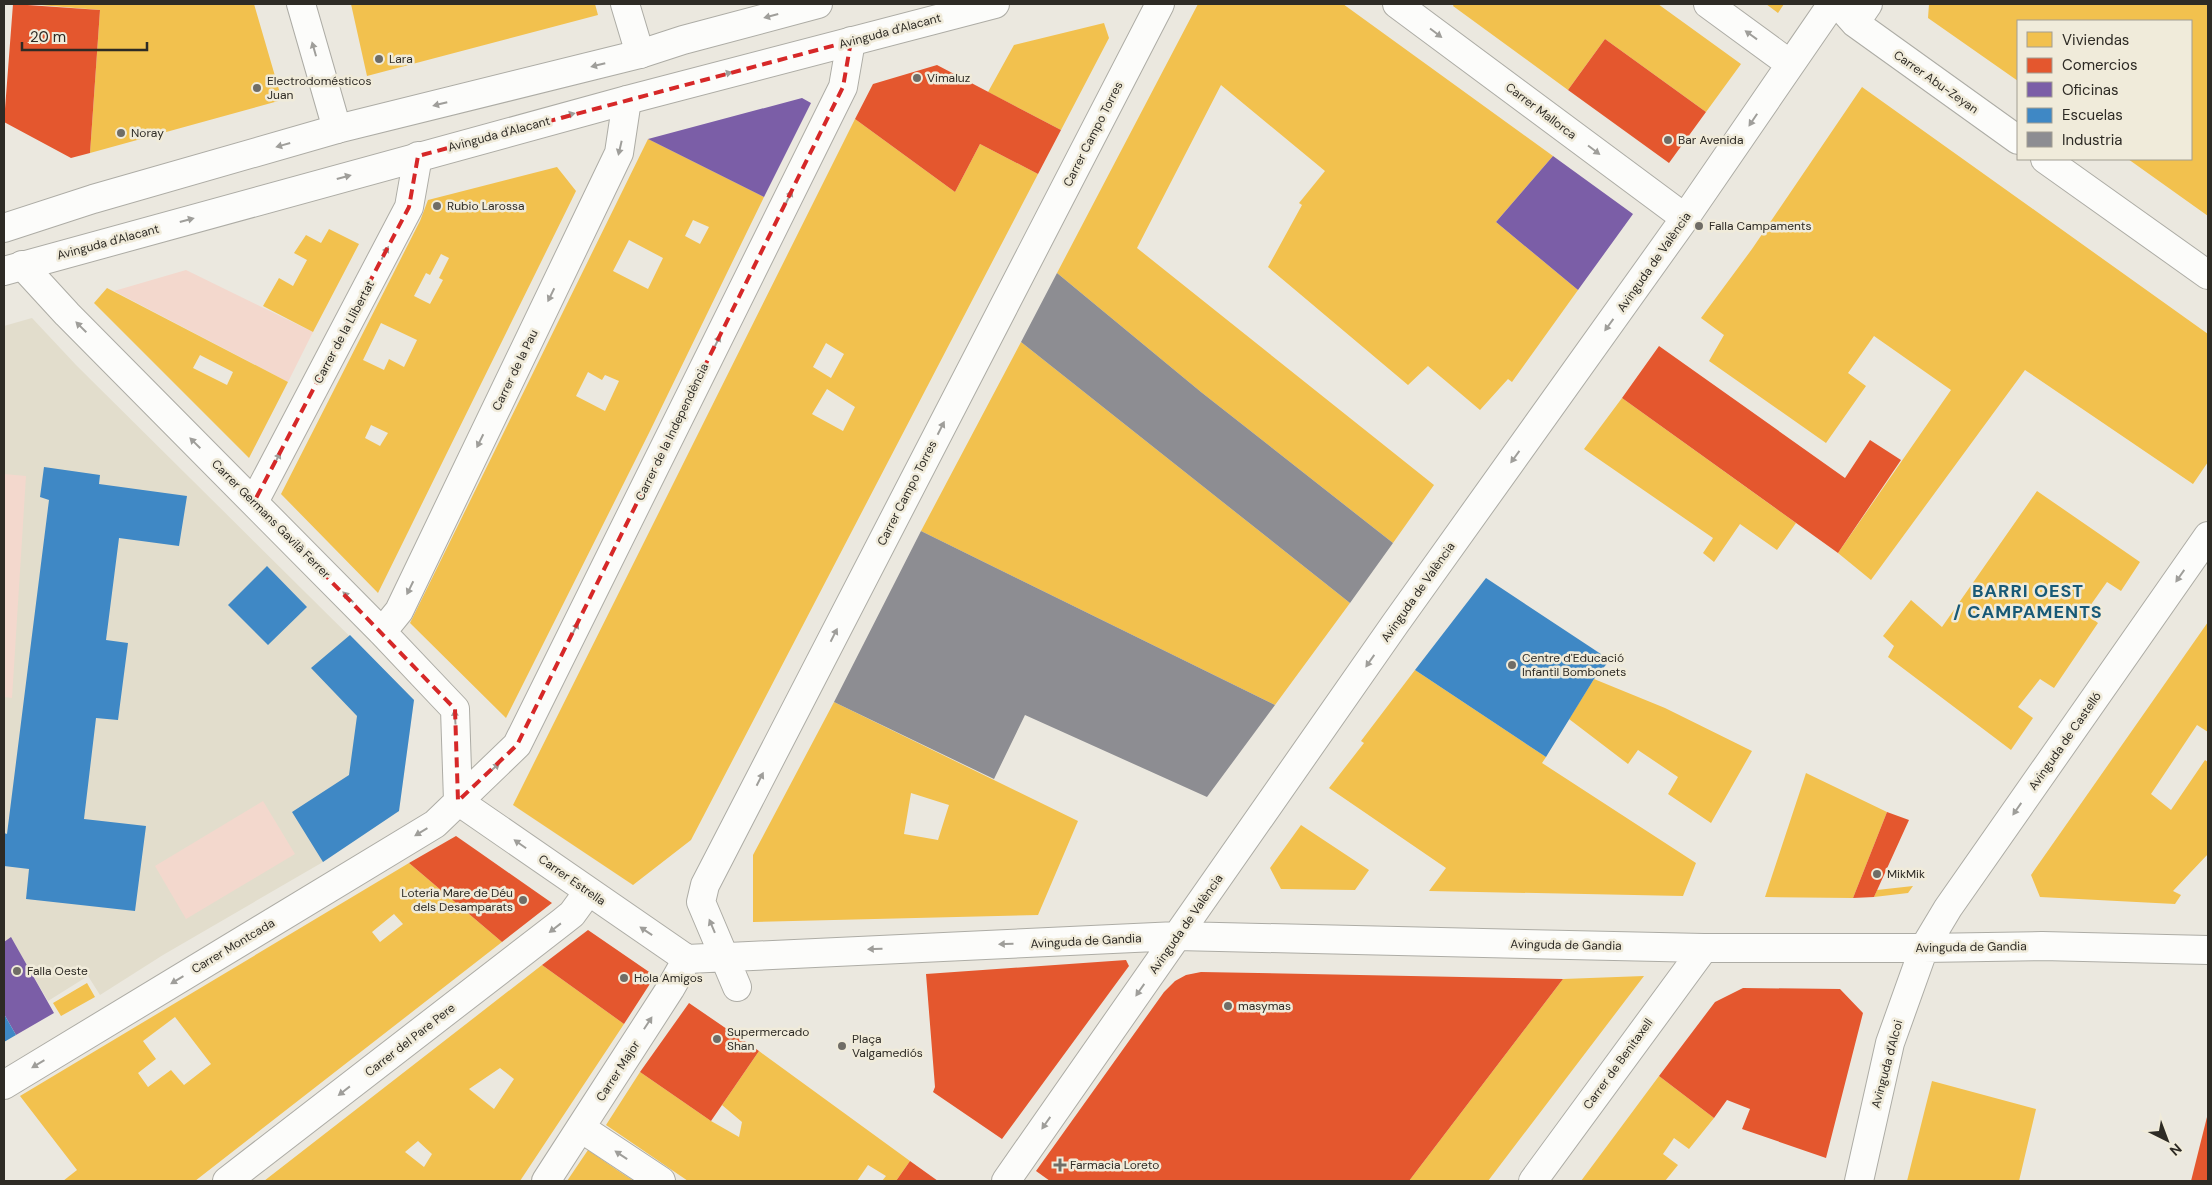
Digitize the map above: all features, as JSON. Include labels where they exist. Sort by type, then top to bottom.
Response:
[{"type":"street","points":[[301,4],[337,129]]},
{"type":"street","points":[[626,4],[640,54]]},
{"type":"street","points":[[4,228],[93,199],[337,129],[640,54],[683,40],[818,4]]},
{"type":"street","name":"Avinguda d'Alacant","points":[[13,268],[418,156],[995,4]]},
{"type":"street","name":"Carrer Campo Torres","points":[[737,987],[701,902],[705,885],[1160,4]]},
{"type":"street","name":"Carrer Mallorca","points":[[1396,4],[1685,218]]},
{"type":"street","points":[[1708,4],[1790,64]]},
{"type":"street","name":"Avinguda de València","points":[[1006,1181],[1395,624],[1685,218],[1832,4]]},
{"type":"street","name":"Carrer Abu-Zeyan","points":[[1856,10],[2017,139]]},
{"type":"street","name":"Carrer de la Independència","points":[[458,801],[504,760],[517,745],[843,87],[851,41]]},
{"type":"street","name":"Carrer de la Pau","points":[[382,632],[399,611],[619,153],[627,100]]},
{"type":"street","name":"Carrer de la Llibertat","points":[[254,502],[409,207],[418,156]]},
{"type":"street","points":[[2046,160],[2208,275]]},
{"type":"street","name":"Carrer Germans Gavilà Ferrer","points":[[4,240],[13,268],[67,314],[382,632],[455,709],[458,801]]},
{"type":"street","name":"Avinguda de Castelló","points":[[1924,948],[1948,908],[2208,536]]},
{"type":"street","name":"Carrer Estrella","points":[[458,801],[588,892],[687,958]]},
{"type":"street","name":"Carrer Montcada","points":[[4,1085],[435,824],[458,801]]},
{"type":"street","name":"Carrer del Pare Pere","points":[[227,1181],[572,914],[588,892]]},
{"type":"street","name":"Avinguda de Gandia","points":[[725,958],[791,952],[924,948],[1177,936],[1704,948],[2042,946],[2208,950]]},
{"type":"street","name":"Carrer de Benitaxell","points":[[1533,1181],[1704,948]]},
{"type":"street","name":"Avinguda d'Alcoi","points":[[1859,1181],[1890,1043],[1924,948]]},
{"type":"street","points":[[687,958],[725,958]]},
{"type":"street","name":"Carrer Major","points":[[546,1181],[670,990],[687,958]]},
{"type":"street","points":[[581,1128],[661,1181]]},
{"type":"highlighted area","points":[[851,41],[843,87],[517,745],[458,801],[455,709],[254,502],[409,207],[418,156]]},
{"type":"shaded area","points":[[186,270],[313,332],[288,382],[114,291]]},
{"type":"shaded area","points":[[32,318],[77,366],[414,700],[399,811],[323,862],[163,955],[100,995],[88,976],[48,1001],[11,938],[4,942],[4,326]]},
{"type":"shaded area","points":[[4,474],[26,476],[12,698],[4,697]]},
{"type":"shaded area","points":[[263,801],[295,854],[186,919],[155,866]]},
{"type":"building: Viviendas","points":[[27,4],[254,4],[282,100],[90,153],[100,10]]},
{"type":"building: Viviendas","points":[[351,4],[595,4],[598,15],[367,76]]},
{"type":"building: Viviendas","points":[[1198,4],[1343,4],[1553,156],[1496,222],[1578,290],[1512,382],[1508,379],[1480,410],[1428,366],[1408,385],[1268,267],[1302,205],[1299,203],[1325,171],[1221,85],[1137,248],[1434,485],[1393,543],[1201,392],[1057,273]]},
{"type":"building: Viviendas","points":[[1454,4],[1658,4],[1741,64],[1706,112],[1605,39],[1568,90],[1453,6]]},
{"type":"building: Viviendas","points":[[1766,4],[1784,4],[1778,13]]},
{"type":"building: Viviendas","points":[[1929,4],[2208,4],[2208,216],[2129,160],[2192,160],[2192,20],[2017,20],[2017,80],[1928,18]]},
{"type":"building: Viviendas","points":[[1104,23],[1109,38],[1061,130],[988,92],[1014,45]]},
{"type":"building: Viviendas","points":[[1862,87],[2208,334],[2208,462],[2193,484],[2025,370],[1871,580],[1838,553],[1951,390],[1874,336],[1848,373],[1866,386],[1826,443],[1709,361],[1724,335],[1701,318],[1752,249]]},
{"type":"building: Viviendas","points":[[855,119],[955,192],[980,144],[1038,174],[691,840],[633,885],[513,805]],"holes":[[[826,343],[844,354],[831,378],[813,367]],[[827,389],[855,407],[843,431],[812,414]]]},
{"type":"building: Viviendas","points":[[648,139],[764,197],[649,433],[506,718],[410,623]],"holes":[[[693,220],[709,227],[700,244],[685,236]],[[629,240],[663,258],[648,289],[613,271]],[[588,372],[602,380],[605,375],[619,381],[605,411],[576,396]]]},
{"type":"building: Viviendas","points":[[557,167],[576,191],[378,593],[281,494],[420,221],[428,200]],"holes":[[[441,254],[449,258],[439,278],[443,280],[430,304],[414,296],[426,273],[430,275]],[[381,323],[417,340],[404,367],[389,359],[384,370],[363,360]],[[371,425],[388,433],[380,446],[365,438]]]},
{"type":"building: Viviendas","points":[[329,229],[359,244],[313,332],[263,306],[279,278],[293,286],[307,260],[294,253],[306,235],[321,243]]},
{"type":"building: Viviendas","points":[[107,288],[288,382],[249,458],[94,303]],"holes":[[[200,355],[233,372],[227,385],[193,368]]]},
{"type":"building: Viviendas","points":[[1021,342],[1350,603],[1275,705],[921,531]]},
{"type":"building: Viviendas","points":[[1622,398],[1796,523],[1777,550],[1740,524],[1714,562],[1703,553],[1713,538],[1584,449]]},
{"type":"building: Viviendas","points":[[2037,491],[2140,562],[2121,591],[2107,582],[2085,613],[2098,623],[2054,688],[2040,679],[2018,707],[2033,718],[2011,750],[1888,657],[1894,646],[1883,636],[1911,600],[1942,627]]},
{"type":"building: Viviendas","points":[[2208,622],[2208,732],[2197,725],[2151,794],[2171,810],[2205,760],[2208,762],[2208,854],[2173,891],[2181,895],[2175,904],[2040,897],[2031,875]]},
{"type":"building: Viviendas","points":[[1415,670],[1546,757],[1542,763],[1696,863],[1683,896],[1429,891],[1446,868],[1329,788],[1364,743],[1361,741]]},
{"type":"building: Viviendas","points":[[1594,679],[1665,708],[1752,751],[1711,823],[1668,794],[1678,777],[1638,750],[1628,764],[1569,719]]},
{"type":"building: Viviendas","points":[[834,702],[1078,821],[1038,915],[753,922],[753,855]],"holes":[[[911,793],[949,805],[938,840],[904,834]]]},
{"type":"building: Viviendas","points":[[1806,773],[1887,812],[1853,898],[1765,897]]},
{"type":"building: Viviendas","points":[[1301,825],[1369,870],[1355,890],[1281,889],[1270,868]]},
{"type":"building: Viviendas","points":[[409,863],[502,942],[195,1181],[63,1181],[77,1170],[20,1096]],"holes":[[[394,914],[403,924],[380,942],[372,932]],[[175,1017],[211,1064],[184,1085],[171,1070],[148,1087],[138,1073],[156,1059],[143,1041]]]},
{"type":"building: Viviendas","points":[[1913,886],[1908,893],[1874,897],[1877,890]]},
{"type":"building: Viviendas","points":[[542,965],[624,1024],[520,1181],[264,1181]],"holes":[[[500,1068],[514,1079],[494,1109],[469,1089]],[[418,1141],[432,1154],[424,1167],[405,1152]]]},
{"type":"building: Viviendas","points":[[1644,976],[1488,1181],[1409,1181],[1563,979]]},
{"type":"building: Viviendas","points":[[87,983],[95,997],[61,1016],[53,1003]]},
{"type":"building: Viviendas","points":[[759,1051],[910,1161],[896,1181],[882,1181],[886,1176],[868,1165],[857,1181],[688,1181],[606,1125],[640,1072],[711,1121],[739,1137],[742,1122],[722,1105]]},
{"type":"building: Viviendas","points":[[1659,1076],[1714,1118],[1689,1149],[1674,1138],[1663,1154],[1678,1165],[1665,1181],[1581,1181]]},
{"type":"building: Viviendas","points":[[1932,1081],[2036,1109],[2019,1181],[1907,1181]]},
{"type":"building: Viviendas","points":[[588,1150],[617,1170],[634,1181],[567,1181]]},
{"type":"building: Comercios","points":[[13,4],[100,10],[90,153],[71,158],[4,122]]},
{"type":"building: Comercios","points":[[1605,39],[1706,112],[1669,163],[1568,90]]},
{"type":"building: Comercios","points":[[937,65],[1061,130],[1038,174],[980,144],[955,192],[855,119],[873,84]]},
{"type":"building: Comercios","points":[[1659,346],[1845,478],[1870,440],[1901,460],[1838,553],[1622,398]]},
{"type":"building: Comercios","points":[[1887,812],[1909,820],[1874,897],[1853,898]]},
{"type":"building: Comercios","points":[[456,836],[552,903],[502,942],[409,863]]},
{"type":"building: Comercios","points":[[588,930],[655,976],[624,1024],[542,965]]},
{"type":"building: Comercios","points":[[1126,960],[1129,966],[1002,1139],[933,1092],[935,1087],[926,974]]},
{"type":"building: Comercios","points":[[1201,972],[1563,979],[1409,1181],[1050,1181],[1036,1171],[1164,992],[1175,981],[1186,975]]},
{"type":"building: Comercios","points":[[1743,988],[1840,989],[1863,1013],[1826,1158],[1742,1129],[1750,1109],[1727,1100],[1714,1118],[1659,1076],[1715,1002]]},
{"type":"building: Comercios","points":[[689,1003],[759,1051],[711,1121],[640,1072]]},
{"type":"building: Comercios","points":[[2208,1113],[2208,1181],[2191,1181]]},
{"type":"building: Comercios","points":[[910,1161],[938,1181],[896,1181]]},
{"type":"building: Oficinas","points":[[802,98],[811,103],[764,197],[648,139]]},
{"type":"building: Oficinas","points":[[1553,156],[1633,214],[1578,290],[1496,222]]},
{"type":"building: Oficinas","name":"Falla Oeste","points":[[11,937],[54,1013],[16,1035],[4,1014],[4,942]]},
{"type":"building: Escuelas","points":[[44,467],[100,475],[99,484],[187,496],[179,546],[119,538],[106,640],[128,643],[118,720],[96,718],[84,819],[146,826],[135,911],[26,899],[29,869],[4,866],[4,833],[7,834],[49,500],[40,497]]},
{"type":"building: Escuelas","points":[[267,566],[307,607],[268,645],[228,605]]},
{"type":"building: Escuelas","name":"Centre d'Educació Infantil Bombonets","points":[[1486,578],[1610,660],[1594,679],[1546,757],[1415,670]]},
{"type":"building: Escuelas","points":[[350,635],[414,700],[399,811],[323,862],[292,812],[349,775],[357,716],[311,668]]},
{"type":"building: Escuelas","points":[[4,1014],[16,1035],[4,1042]]},
{"type":"building: Industria","points":[[1057,273],[1201,392],[1393,543],[1350,603],[1021,342]]},
{"type":"building: Industria","points":[[921,531],[1275,705],[1207,797],[1025,715],[994,779],[834,702]]},
{"type":"place","name":"Lara","points":[[379,59]]},
{"type":"place","name":"Vimaluz","points":[[917,78]]},
{"type":"place","name":"Electrodomésticos Juan","points":[[257,88]]},
{"type":"place","name":"Noray","points":[[121,133]]},
{"type":"place","name":"Bar Avenida","points":[[1668,140]]},
{"type":"place","name":"Rubio Larossa","points":[[437,206]]},
{"type":"place","name":"Falla Campaments","points":[[1699,226]]},
{"type":"place","name":"Centre d'Educació Infantil Bombonets","points":[[1512,665]]},
{"type":"place","name":"MikMik","points":[[1877,874]]},
{"type":"place","name":"Loteria Mare de Déu dels Desamparats","points":[[523,900]]},
{"type":"place","name":"Falla Oeste","points":[[17,971]]},
{"type":"place","name":"Hola Amigos","points":[[624,978]]},
{"type":"place","name":"masymas","points":[[1228,1006]]},
{"type":"place","name":"Supermercado Shan","points":[[717,1039]]},
{"type":"place","name":"Plaça Valgamediós","points":[[842,1046]]},
{"type":"place","name":"Farmacia Loreto","points":[[1060,1165]]},
{"type":"district","name":"BARRI OEST / CAMPAMENTS","points":[[2028,601]]}]
